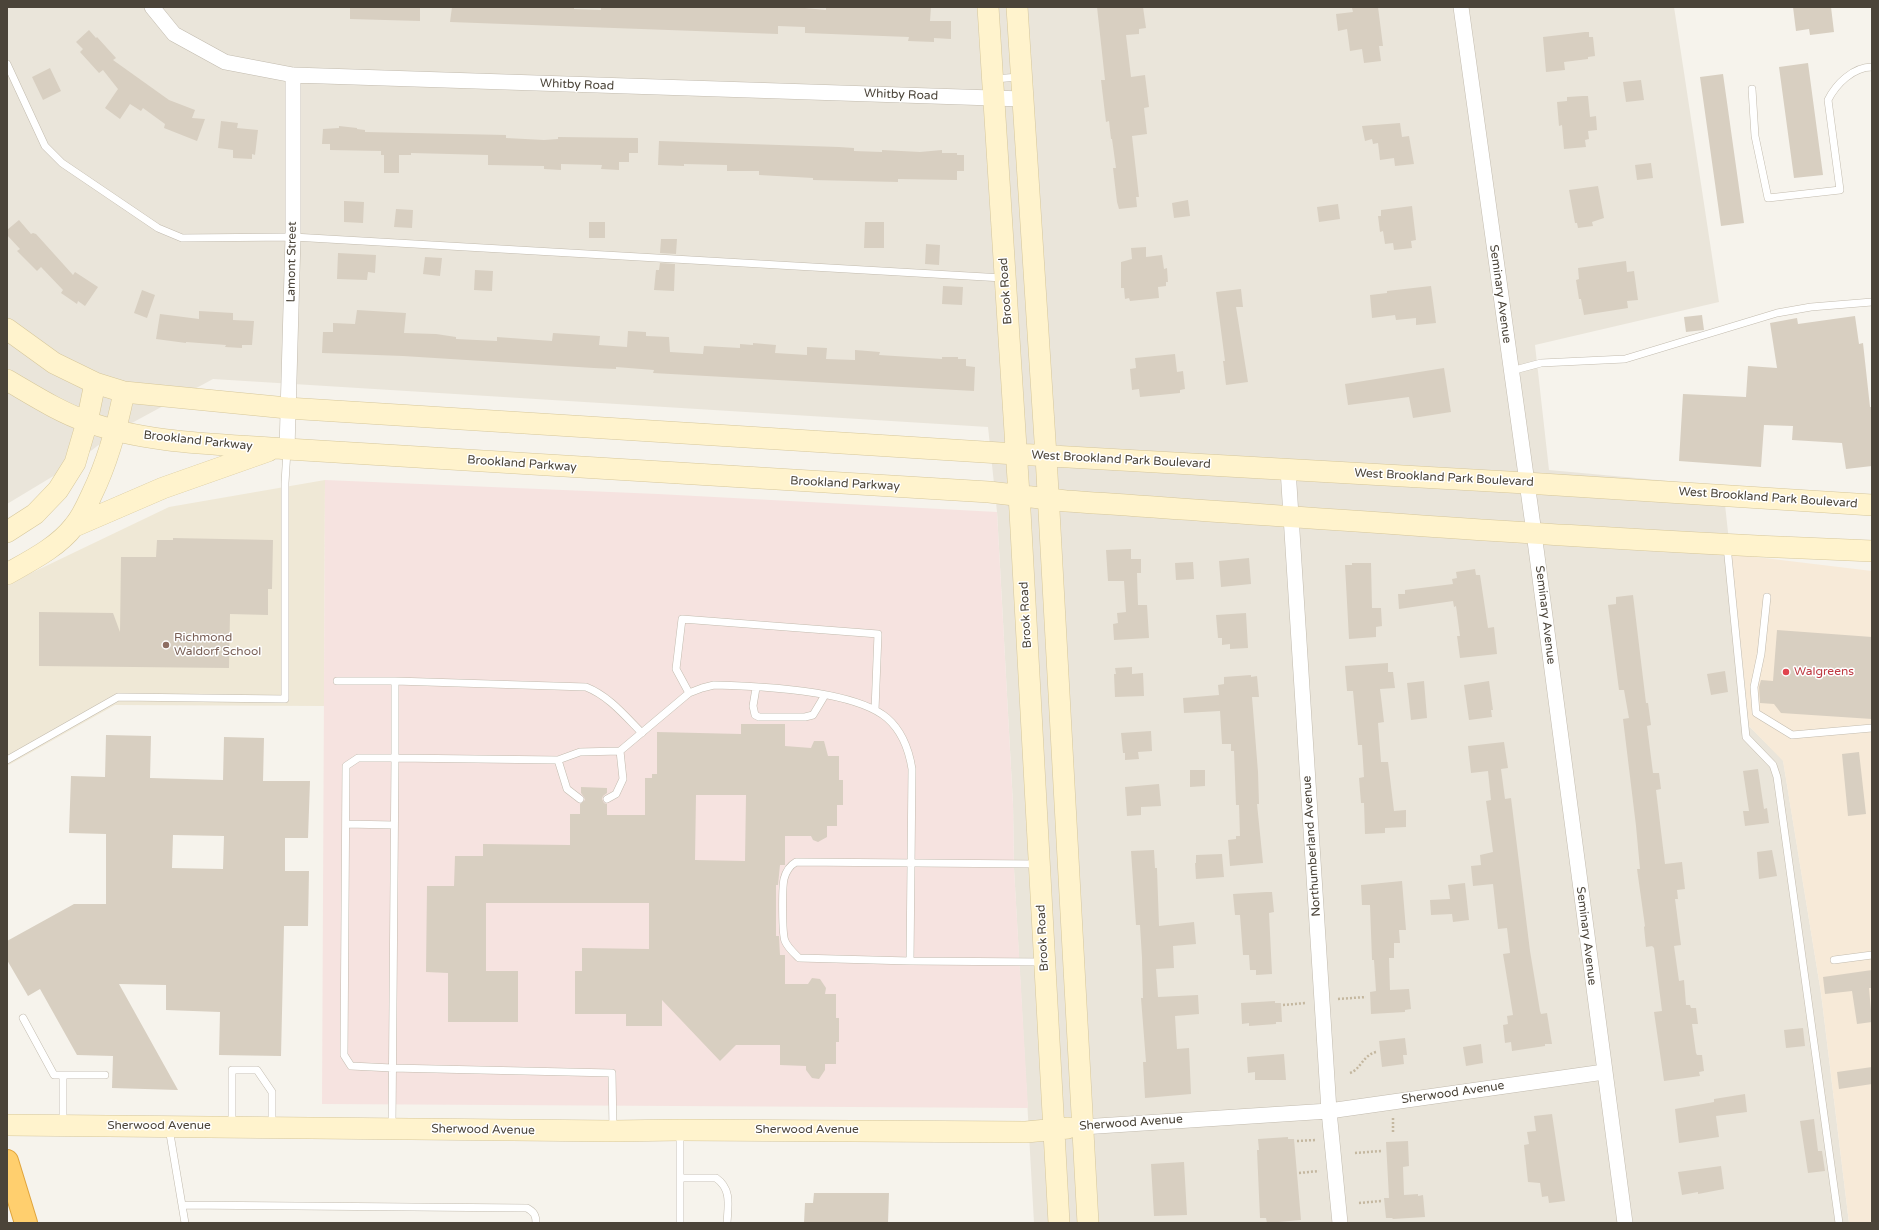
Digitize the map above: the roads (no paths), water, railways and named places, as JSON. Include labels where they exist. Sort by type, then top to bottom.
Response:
[{"type":"highway","points":[[10,1168],[26,1223]]},
{"type":"main road","name":"Brook Road","points":[[988,7],[1019,496],[1059,1223]]},
{"type":"main road","points":[[1017,7],[1046,456],[1088,1223]]},
{"type":"main road","points":[[7,329],[54,364],[95,383],[124,392],[287,408],[1016,454]]},
{"type":"main road","name":"Brookland Parkway","points":[[7,380],[56,408],[87,422],[117,431],[175,440],[281,449],[989,492],[1048,499]]},
{"type":"main road","points":[[7,532],[35,514],[58,490],[75,463],[87,422],[95,383]]},
{"type":"main road","points":[[7,574],[60,541],[74,526],[86,507],[102,472],[117,431],[124,392]]},
{"type":"main road","points":[[74,526],[163,488],[281,449]]},
{"type":"main road","name":"West Brookland Park Boulevard","points":[[1016,454],[1526,483],[1872,505]]},
{"type":"main road","points":[[1048,499],[1534,533],[1872,551]]},
{"type":"main road","name":"Sherwood Avenue","points":[[7,1125],[613,1131],[1026,1132],[1082,1127]]},
{"type":"street","name":"Whitby Road","points":[[152,7],[174,34],[225,62],[293,76],[993,89],[1023,99]]},
{"type":"street","name":"Seminary Avenue","points":[[1461,7],[1534,533],[1625,1223]]},
{"type":"street","name":"Lamont Street","points":[[281,449],[287,408],[293,237],[293,76]]},
{"type":"street","name":"Northumberland Avenue","points":[[1288,469],[1329,1111],[1340,1223]]},
{"type":"street","name":"Sherwood Avenue","points":[[1082,1127],[1329,1111],[1604,1072]]},
{"type":"lane","points":[[7,64],[45,146],[62,163],[158,228],[182,238],[293,237],[1006,279]]},
{"type":"lane","points":[[1752,89],[1755,136],[1768,198],[1840,190],[1828,100],[1832,91],[1840,82],[1866,67],[1872,67]]},
{"type":"lane","points":[[993,89],[1022,76]]},
{"type":"lane","points":[[1511,371],[1541,363],[1625,359],[1777,313],[1811,307],[1869,302]]},
{"type":"lane","points":[[7,760],[118,696],[286,699],[285,483],[281,449]]},
{"type":"lane","points":[[1727,544],[1746,737],[1773,765],[1778,777],[1839,1223]]},
{"type":"lane","points":[[1767,597],[1761,654],[1754,687],[1756,713],[1792,736],[1872,728]]},
{"type":"lane","points":[[689,693],[676,669],[682,619],[878,634],[875,710]]},
{"type":"lane","points":[[337,681],[395,681],[586,687],[598,692],[609,700],[642,733]]},
{"type":"lane","points":[[392,1129],[395,681]]},
{"type":"lane","points":[[613,1131],[612,1073],[351,1066],[344,1056],[346,766],[358,758],[558,760],[580,752],[620,751],[689,693],[702,688],[714,686],[796,690],[825,695],[864,705],[887,718],[896,727],[902,737],[912,769],[910,961]]},
{"type":"lane","points":[[756,688],[754,711],[755,715],[759,717],[805,717],[813,715],[825,695]]},
{"type":"lane","points":[[607,799],[616,794],[622,779],[620,751]]},
{"type":"lane","points":[[558,760],[567,789],[580,799]]},
{"type":"lane","points":[[346,824],[394,825]]},
{"type":"lane","points":[[1039,864],[796,862],[790,866],[784,880],[783,931],[784,940],[790,949],[800,958],[910,961],[1045,962]]},
{"type":"lane","points":[[1834,960],[1872,955]]},
{"type":"lane","points":[[23,1018],[54,1075],[105,1075]]},
{"type":"lane","points":[[232,1127],[232,1070],[257,1070],[272,1092],[272,1127]]},
{"type":"lane","points":[[63,1075],[63,1126]]},
{"type":"lane","points":[[169,1126],[185,1223]]},
{"type":"lane","points":[[680,1130],[680,1223]]},
{"type":"lane","points":[[681,1178],[716,1178],[721,1181],[726,1186],[728,1194],[727,1223]]},
{"type":"lane","points":[[182,1204],[526,1208],[532,1211],[536,1216],[536,1223]]},
{"type":"place","name":"Richmond Waldorf School","points":[[166,645]]},
{"type":"place","name":"Walgreens","points":[[1786,672]]}]
